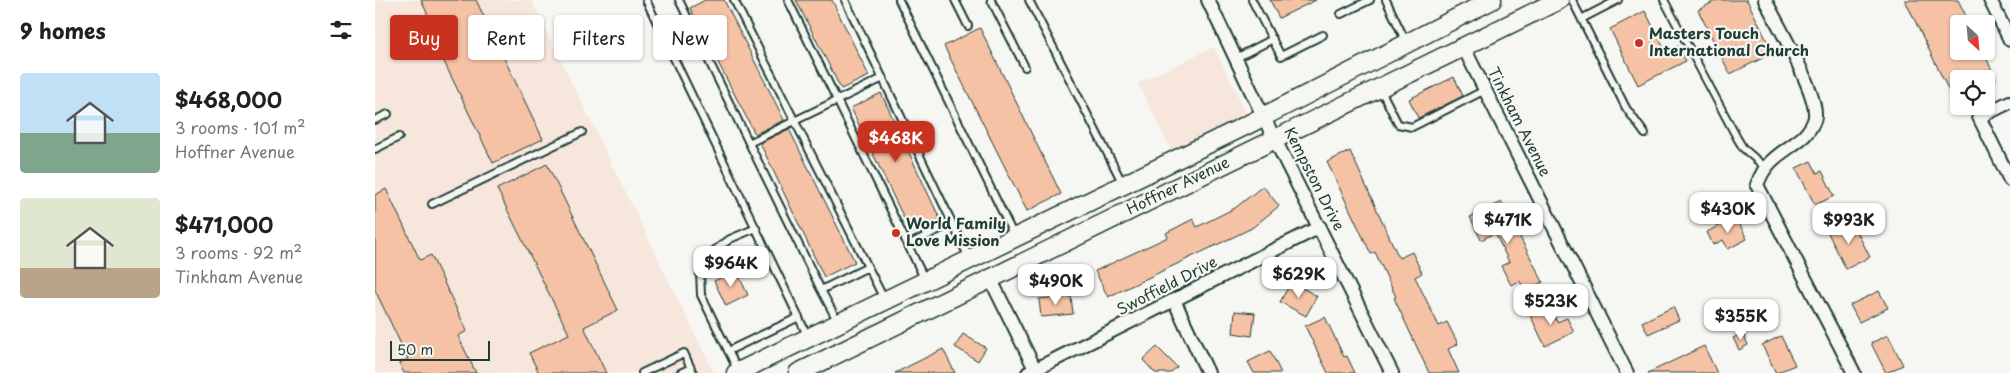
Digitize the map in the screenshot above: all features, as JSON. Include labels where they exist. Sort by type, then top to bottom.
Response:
[{"type":"main road","name":"Hoffner Avenue","points":[[737,372],[1124,185],[1492,0]]},
{"type":"main road","points":[[1463,46],[1506,15],[1536,0]]},
{"type":"main road","name":"Hoffner Avenue","points":[[798,373],[1559,0]]},
{"type":"main road","points":[[856,344],[867,329],[995,266],[1005,254],[1011,239]]},
{"type":"street","name":"Kempston Drive","points":[[1208,0],[1263,116],[1392,373]]},
{"type":"street","points":[[1765,0],[1813,98],[1816,118],[1806,135],[1770,161],[1757,185],[1854,373]]},
{"type":"street","points":[[1990,0],[2010,40]]},
{"type":"street","name":"Tinkham Avenue","points":[[1463,46],[1627,373]]},
{"type":"street","points":[[2010,102],[1979,118],[2010,180]]},
{"type":"street","name":"Swoffield Drive","points":[[1033,372],[1320,227]]},
{"type":"street","points":[[990,278],[1033,372]]},
{"type":"street","points":[[1174,300],[1208,373]]},
{"type":"lane","points":[[646,0],[809,338]]},
{"type":"lane","points":[[679,0],[839,323]]},
{"type":"lane","points":[[734,0],[885,301]]},
{"type":"lane","points":[[787,0],[925,281]]},
{"type":"lane","points":[[845,0],[970,259]]},
{"type":"lane","points":[[899,0],[1011,239]]},
{"type":"lane","points":[[955,0],[968,26]]},
{"type":"lane","points":[[991,0],[1025,67]]},
{"type":"lane","points":[[1029,0],[1124,185]]},
{"type":"lane","points":[[1252,0],[1281,56],[1323,35]]},
{"type":"lane","points":[[1341,14],[1370,0]]},
{"type":"lane","points":[[1387,0],[1407,43]]},
{"type":"lane","points":[[1573,0],[1626,108],[1645,134]]},
{"type":"lane","points":[[1583,18],[1617,0]]},
{"type":"lane","points":[[1664,0],[1743,148],[1766,168]]},
{"type":"lane","points":[[1236,58],[1273,39]]},
{"type":"lane","points":[[749,143],[883,78]]},
{"type":"lane","points":[[1380,87],[1398,124],[1412,127],[1485,90]]},
{"type":"lane","points":[[375,120],[388,114]]},
{"type":"lane","points":[[432,204],[582,132]]},
{"type":"lane","points":[[375,149],[399,137]]},
{"type":"lane","points":[[908,245],[952,223]]},
{"type":"lane","points":[[737,372],[701,295],[700,272],[707,256],[730,239],[756,228]]},
{"type":"lane","points":[[821,290],[868,267]]},
{"type":"lane","points":[[728,351],[799,317]]},
{"type":"lane","points":[[642,373],[684,353],[692,370],[680,373]]},
{"type":"shaded area","points":[[375,0],[531,0],[538,15],[468,15],[468,60],[544,60],[544,26],[554,47],[554,60],[560,60],[714,373],[375,373]]},
{"type":"shaded area","points":[[1214,47],[1248,116],[1173,154],[1138,83]]},
{"type":"building","points":[[421,0],[476,0],[483,15],[468,15],[468,60],[505,60],[543,139],[493,163],[443,60],[458,60],[458,15],[428,15]]},
{"type":"building","points":[[705,0],[724,0],[784,120],[755,134],[717,60],[727,60],[727,15],[694,15],[690,8]]},
{"type":"building","points":[[796,0],[832,0],[869,76],[841,89]]},
{"type":"building","points":[[1270,0],[1316,0],[1279,18]]},
{"type":"building","points":[[1717,0],[1747,0],[1773,53],[1730,74],[1698,10]]},
{"type":"building","points":[[1905,0],[1958,0],[1966,15],[1950,15],[1950,60],[1987,60],[1992,70],[1950,70],[1950,93]]},
{"type":"building","points":[[1645,11],[1666,52],[1678,46],[1686,61],[1638,85],[1610,29]]},
{"type":"building","points":[[980,28],[1061,194],[1027,211],[944,46]]},
{"type":"building","points":[[1454,77],[1463,96],[1418,118],[1409,99]]},
{"type":"building","points":[[881,93],[940,219],[911,233],[851,108]]},
{"type":"building","points":[[789,129],[855,262],[824,277],[760,143]]},
{"type":"building","points":[[1350,151],[1399,258],[1412,252],[1422,273],[1415,277],[1439,326],[1447,322],[1458,344],[1448,349],[1459,373],[1429,373],[1375,252],[1371,254],[1327,162]]},
{"type":"building","points":[[1811,161],[1817,173],[1822,171],[1834,196],[1815,205],[1796,168]]},
{"type":"building","points":[[547,164],[618,310],[584,327],[606,373],[539,373],[529,353],[569,334],[497,189]]},
{"type":"building","points":[[1263,186],[1279,206],[1252,228],[1108,297],[1095,271],[1168,237],[1166,233],[1193,219],[1197,227],[1235,208]]},
{"type":"building","points":[[386,189],[420,260],[431,255],[467,331],[458,336],[476,373],[404,373],[399,363],[408,359],[375,290],[375,195]]},
{"type":"building","points":[[1502,202],[1543,282],[1524,291],[1520,281],[1511,285],[1501,266],[1509,262],[1495,233],[1481,240],[1470,217]]},
{"type":"building","points":[[1736,217],[1747,239],[1728,249],[1723,240],[1713,245],[1707,232]]},
{"type":"building","points":[[1852,222],[1870,257],[1846,269],[1828,233]]},
{"type":"building","points":[[736,270],[748,295],[726,306],[714,281]]},
{"type":"building","points":[[1291,282],[1317,296],[1306,316],[1280,302]]},
{"type":"building","points":[[1879,291],[1888,308],[1859,322],[1850,305]]},
{"type":"building","points":[[1071,296],[1073,314],[1041,317],[1039,299]]},
{"type":"building","points":[[1549,305],[1557,322],[1567,318],[1574,332],[1545,346],[1530,315]]},
{"type":"building","points":[[1673,307],[1679,320],[1648,334],[1642,322]]},
{"type":"building","points":[[1235,311],[1255,313],[1252,336],[1233,333]]},
{"type":"building","points":[[1325,317],[1344,357],[1347,356],[1355,373],[1328,373],[1305,326]]},
{"type":"building","points":[[1743,333],[1748,345],[1739,350],[1733,338]]},
{"type":"building","points":[[963,334],[986,348],[978,361],[955,347]]},
{"type":"building","points":[[1888,335],[1903,365],[1886,373],[1871,343]]},
{"type":"building","points":[[1781,336],[1795,365],[1776,373],[1762,345]]},
{"type":"building","points":[[1704,346],[1717,373],[1648,373]]},
{"type":"building","points":[[1157,347],[1177,367],[1170,373],[1155,373],[1143,360]]},
{"type":"building","points":[[943,349],[955,373],[895,373]]},
{"type":"building","points":[[1270,351],[1281,373],[1254,373],[1248,362]]},
{"type":"place","name":"Masters Touch International Church","points":[[1639,43]]},
{"type":"place","name":"World Family Love Mission","points":[[896,233]]}]
